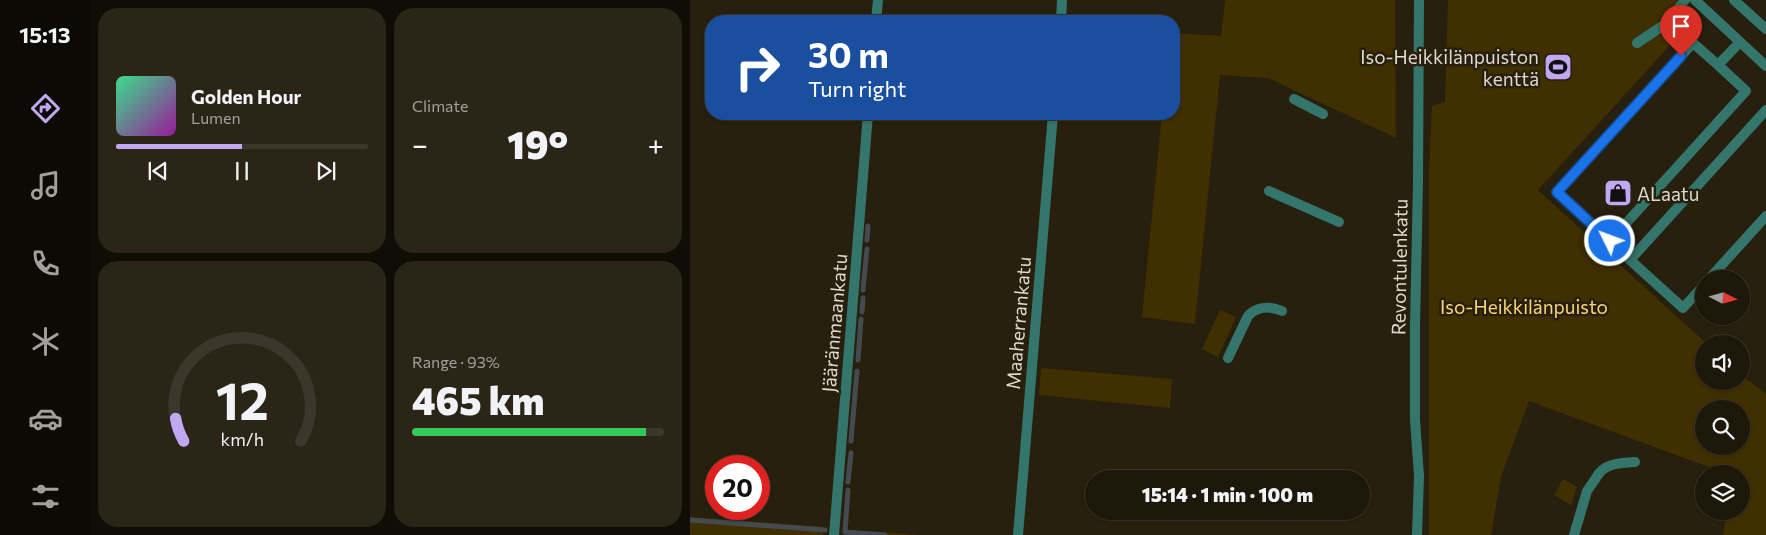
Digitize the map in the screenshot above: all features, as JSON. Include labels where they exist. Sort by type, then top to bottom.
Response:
[{"type":"street","points":[[877,15],[878,0]]},
{"type":"street","points":[[1061,15],[1062,0]]},
{"type":"street","name":"Revontulenkatu","points":[[1417,535],[1419,476],[1415,420],[1415,363],[1419,152],[1419,0]]},
{"type":"street","points":[[1636,43],[1667,23],[1685,0]]},
{"type":"street","points":[[1695,0],[1766,66]]},
{"type":"street","points":[[1734,0],[1766,29]]},
{"type":"street","points":[[1718,65],[1740,42]]},
{"type":"street","points":[[1693,43],[1718,65],[1746,91],[1610,241],[1557,192],[1693,43]]},
{"type":"street","points":[[1294,99],[1323,114]]},
{"type":"street","points":[[1695,295],[1683,308],[1630,260],[1766,110]]},
{"type":"street","name":"Jääränmaankatu","points":[[834,535],[868,120]]},
{"type":"street","name":"Maaherrankatu","points":[[1018,535],[1053,120]]},
{"type":"street","points":[[1269,190],[1339,222]]},
{"type":"street","points":[[1718,270],[1766,216]]},
{"type":"street","points":[[1228,358],[1252,311],[1264,307],[1282,311]]},
{"type":"street","points":[[1574,535],[1587,491],[1599,472],[1614,464],[1635,462]]},
{"type":"green space","points":[[1225,0],[1395,0],[1396,138],[1268,78],[1220,75],[1195,324],[1142,317],[1161,120],[1180,120],[1180,33],[1221,36]]},
{"type":"green space","name":"Iso-Heikkilänpuisto","points":[[1448,0],[1677,0],[1684,13],[1692,21],[1538,190],[1697,335],[1695,335],[1695,390],[1750,390],[1750,382],[1766,394],[1766,535],[1723,535],[1726,520],[1750,520],[1750,465],[1703,465],[1529,401],[1501,477],[1491,535],[1429,535],[1429,170],[1432,106],[1445,102]]},
{"type":"green space","points":[[1220,310],[1236,317],[1218,357],[1202,349]]},
{"type":"green space","points":[[1041,368],[1172,379],[1170,408],[1039,395]]},
{"type":"green space","points":[[1563,479],[1577,487],[1571,505],[1554,495]]},
{"type":"green space","points":[[690,517],[705,518],[705,520],[824,527],[823,535],[690,535]]},
{"type":"green space","points":[[846,530],[921,535],[846,535]]},
{"type":"waterway","points":[[867,240],[868,226]]},
{"type":"waterway","points":[[863,290],[867,249]]},
{"type":"waterway","points":[[862,312],[863,298]]},
{"type":"waterway","points":[[858,360],[861,319]]},
{"type":"waterway","points":[[851,441],[857,371]]},
{"type":"waterway","points":[[848,482],[851,453]]},
{"type":"waterway","points":[[848,490],[845,532],[885,535]]},
{"type":"waterway","points":[[690,520],[825,530]]},
{"type":"place","name":"Iso-Heikkilänpuiston kenttä","points":[[1558,67]]},
{"type":"place","name":"ALaatu","points":[[1618,193]]},
{"type":"route","points":[[1610,241],[1557,192],[1681,56]]}]
